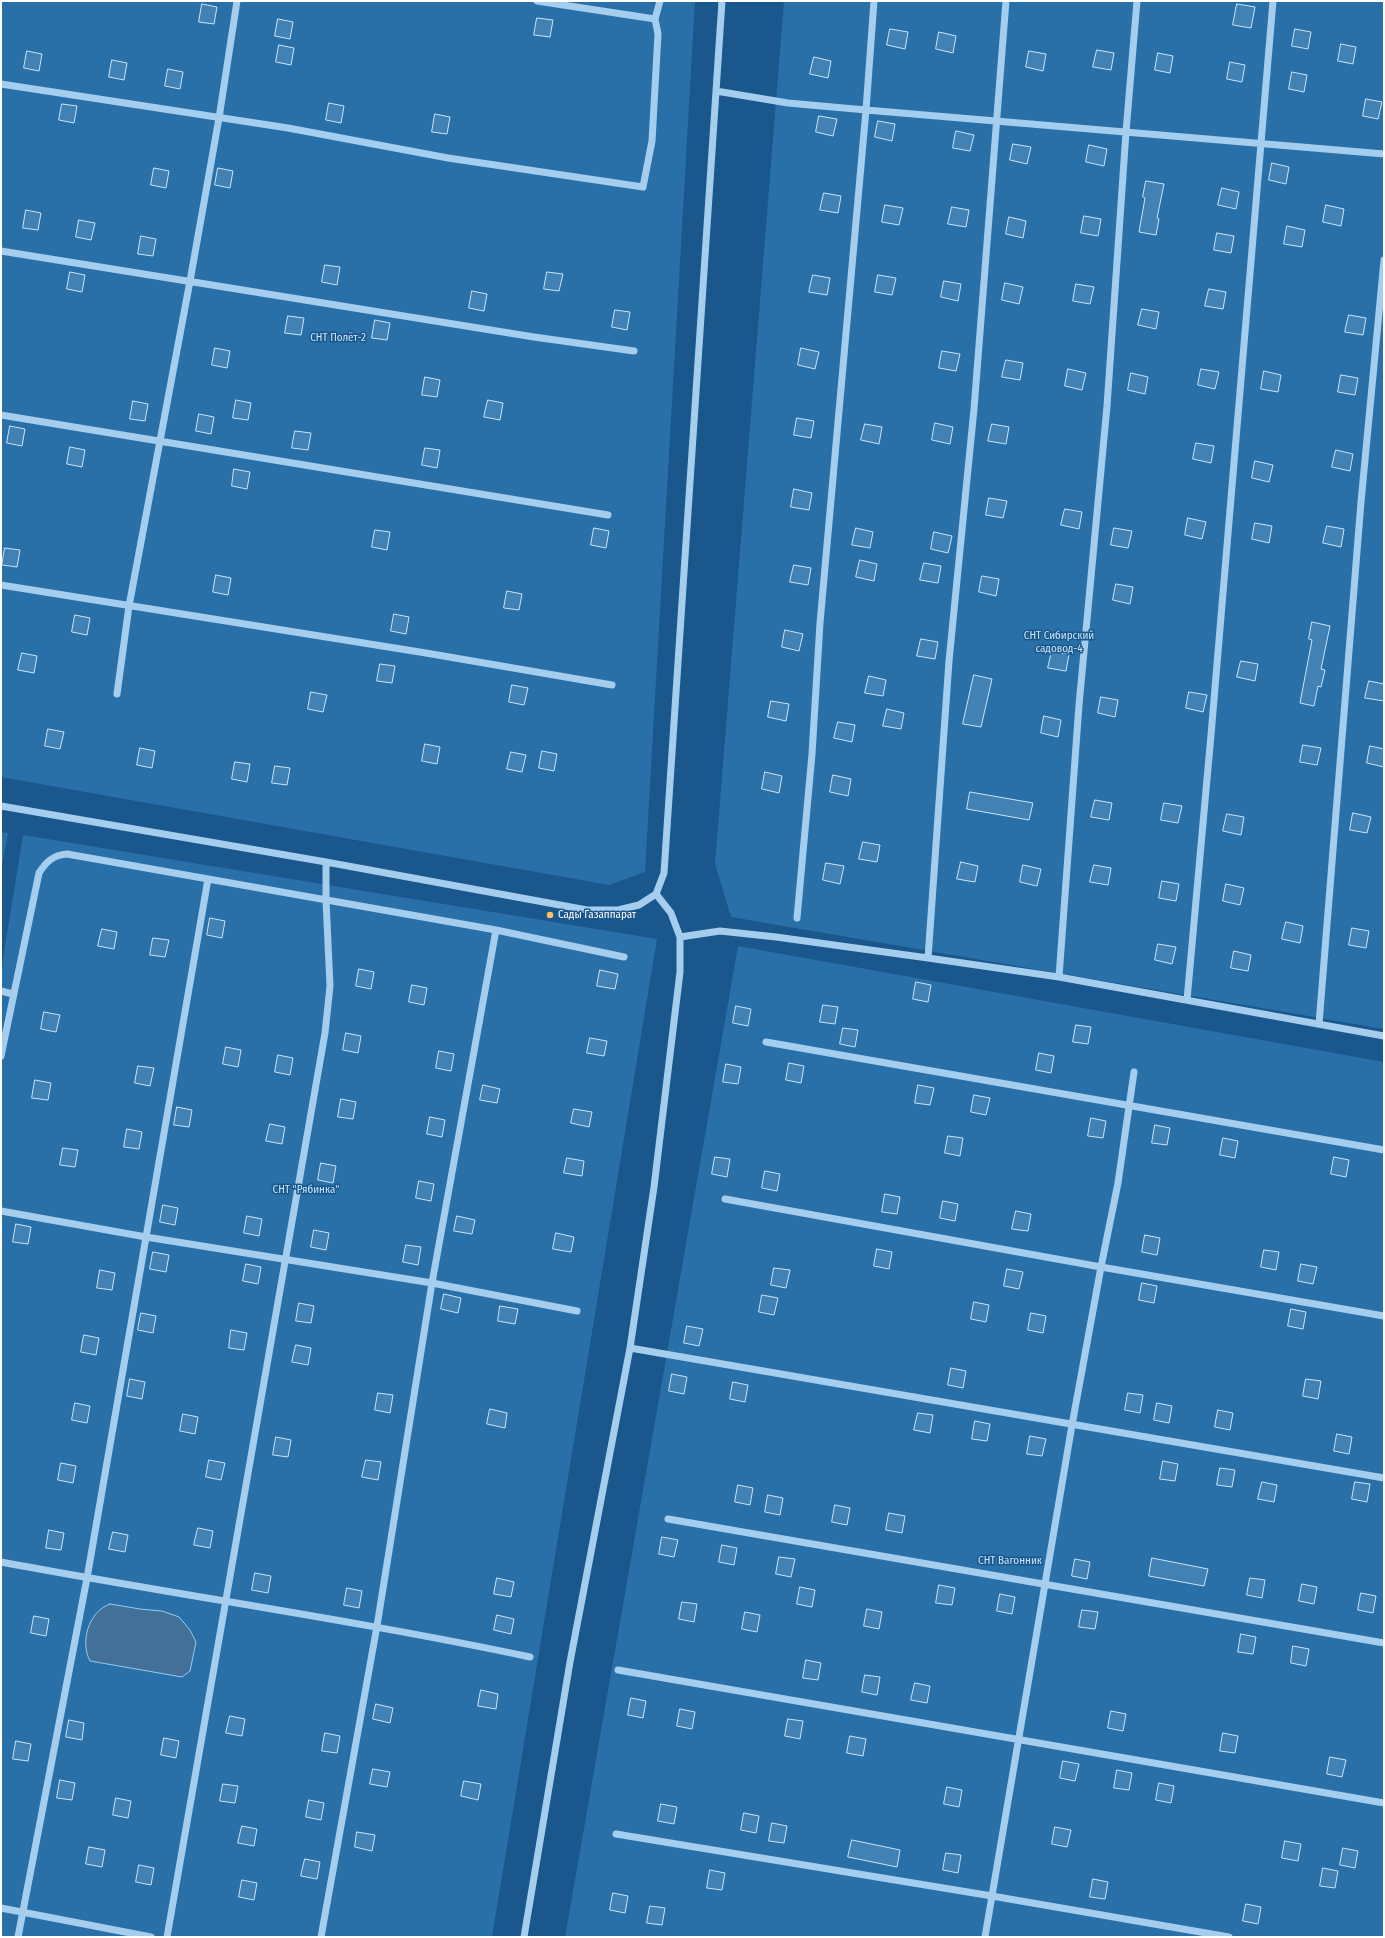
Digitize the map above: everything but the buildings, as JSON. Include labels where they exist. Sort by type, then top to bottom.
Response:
[{"type":"street","points":[[117,694],[129,606],[190,281],[219,118],[237,1]]},
{"type":"street","points":[[537,1],[655,19]]},
{"type":"street","points":[[1,84],[219,118],[448,158],[643,187],[652,141],[658,34],[655,19],[660,1]]},
{"type":"street","points":[[1,806],[326,862],[587,910],[618,910],[639,905],[656,894],[664,873],[722,1]]},
{"type":"street","points":[[797,918],[812,754],[820,623],[866,110],[874,1]]},
{"type":"street","points":[[928,958],[949,660],[974,409],[1006,1]]},
{"type":"street","points":[[1059,978],[1079,705],[1107,406],[1126,132],[1137,1]]},
{"type":"street","points":[[1187,1000],[1212,735],[1273,1]]},
{"type":"street","points":[[716,91],[788,103],[1384,154]]},
{"type":"street","points":[[1,251],[534,337],[634,351]]},
{"type":"street","points":[[1320,1024],[1361,502],[1384,260]]},
{"type":"street","points":[[1,415],[608,515]]},
{"type":"street","points":[[1,585],[426,653],[612,685]]},
{"type":"street","points":[[1,1056],[39,873],[46,863],[58,854],[67,854],[496,930],[624,957]]},
{"type":"street","points":[[167,1937],[326,1026],[330,986],[326,900],[326,862]]},
{"type":"street","points":[[18,1937],[87,1578],[208,879]]},
{"type":"street","points":[[524,1937],[570,1662],[630,1348],[654,1188],[680,972],[680,937],[671,913],[656,894]]},
{"type":"street","points":[[321,1937],[377,1626],[432,1283],[496,930]]},
{"type":"street","points":[[680,937],[720,931],[776,937],[928,958],[1059,978],[1384,1036]]},
{"type":"street","points":[[1,992],[13,994]]},
{"type":"street","points":[[766,1042],[1384,1150]]},
{"type":"street","points":[[985,1937],[1072,1425],[1118,1183],[1134,1072]]},
{"type":"street","points":[[725,1199],[1101,1267],[1384,1316]]},
{"type":"street","points":[[1,1211],[146,1237],[285,1258],[432,1283],[577,1311]]},
{"type":"street","points":[[630,1348],[1384,1478]]},
{"type":"street","points":[[668,1519],[1384,1643]]},
{"type":"street","points":[[1,1562],[87,1578],[377,1626],[530,1657]]},
{"type":"street","points":[[618,1670],[1384,1803]]},
{"type":"street","points":[[616,1834],[1229,1937]]},
{"type":"street","points":[[1,1908],[152,1937]]},
{"type":"green space","name":"СНТ Полёт-2","points":[[1,1],[695,1],[645,872],[609,885],[1,777]]},
{"type":"green space","name":"СНТ Сибирский садовод-4","points":[[784,1],[1384,1],[1384,1029],[731,917],[715,864]]},
{"type":"green space","points":[[1,832],[8,833],[1,871]]},
{"type":"green space","name":"СНТ \"Рябинка\"","points":[[23,835],[657,939],[492,1937],[1,1937],[1,971]]},
{"type":"green space","name":"СНТ Вагонник","points":[[738,946],[1384,1062],[1384,1937],[565,1937]]},
{"type":"shaded area","points":[[110,1604],[162,1611],[179,1617],[190,1630],[196,1642],[190,1671],[182,1677],[90,1661],[86,1645],[88,1628],[96,1614],[102,1608]]},
{"type":"place","name":"Сады Газаппарат","points":[[550,915]]}]
